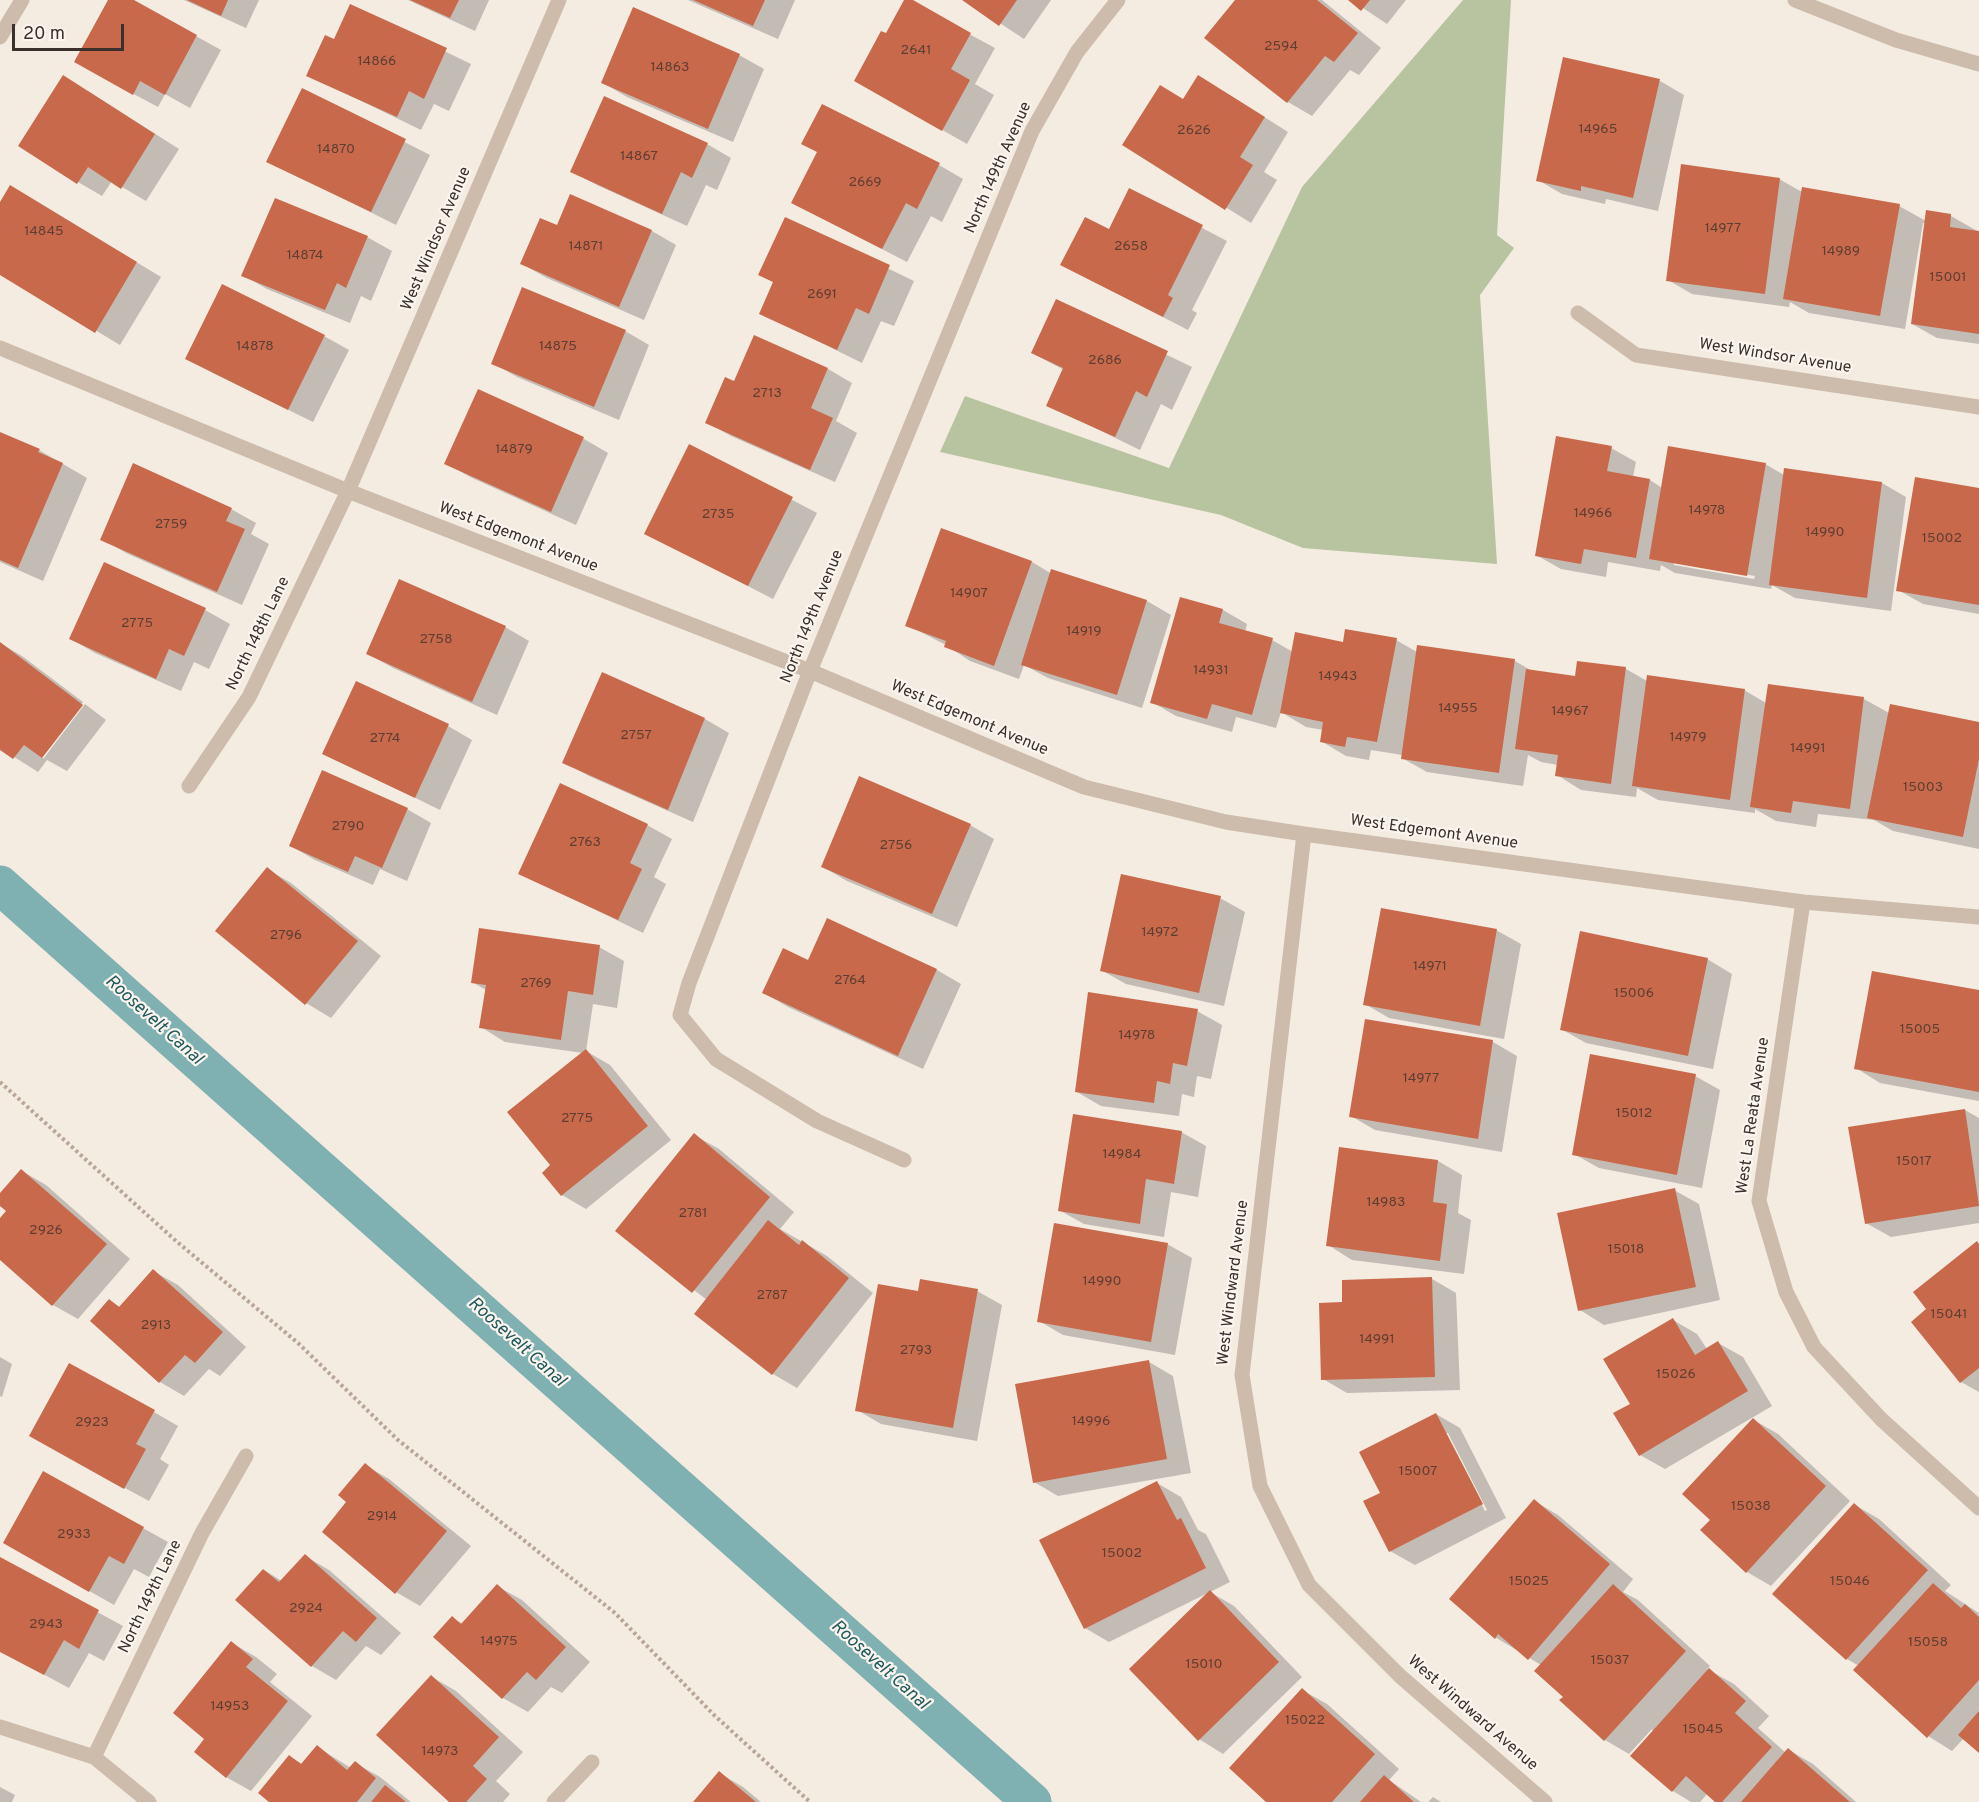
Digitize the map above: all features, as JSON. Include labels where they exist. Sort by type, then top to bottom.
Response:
[{"type":"street","points":[[0,37],[22,0]]},
{"type":"street","name":"West Windsor Avenue","points":[[348,491],[559,0]]},
{"type":"street","name":"North 149th Avenue","points":[[904,1160],[817,1121],[716,1059],[680,1016],[689,983],[810,671],[1032,131],[1077,52],[1118,0]]},
{"type":"street","points":[[1795,0],[1896,40],[1979,64]]},
{"type":"street","name":"West Windsor Avenue","points":[[1578,313],[1636,355],[1979,406]]},
{"type":"street","name":"West Edgemont Avenue","points":[[0,348],[348,491],[810,671],[1084,787],[1226,822],[1304,834],[1803,902],[1979,918]]},
{"type":"street","name":"North 148th Lane","points":[[189,786],[249,697],[348,491]]},
{"type":"street","name":"West Windward Avenue","points":[[1304,834],[1242,1375],[1260,1486],[1309,1585],[1400,1676],[1545,1802]]},
{"type":"street","name":"West La Reata Avenue","points":[[1803,902],[1759,1201],[1786,1292],[1814,1347],[1881,1419],[1979,1508]]},
{"type":"street","name":"North 149th Lane","points":[[94,1757],[201,1533],[246,1456]]},
{"type":"street","points":[[0,1727],[94,1757],[149,1802]]},
{"type":"street","points":[[554,1802],[592,1762]]},
{"type":"path","points":[[0,1082],[176,1241],[298,1343],[398,1440],[615,1612],[715,1716],[810,1802]]},
{"type":"green space","points":[[1463,0],[1511,0],[1497,235],[1514,248],[1480,295],[1497,564],[1303,548],[1221,515],[940,452],[965,396],[1169,468],[1302,187]]},
{"type":"building","points":[[108,0],[134,0],[197,35],[165,95],[140,81],[133,95],[74,62]]},
{"type":"building","points":[[187,0],[228,0],[221,16]]},
{"type":"building","points":[[410,0],[459,0],[450,18]]},
{"type":"building","points":[[693,0],[765,0],[753,26]]},
{"type":"building","points":[[904,0],[913,0],[971,33],[951,69],[970,80],[942,131],[854,81],[881,31],[886,33]]},
{"type":"building","points":[[962,0],[1017,0],[999,26]]},
{"type":"building","points":[[1235,0],[1317,0],[1358,33],[1334,62],[1325,56],[1287,103],[1204,38]]},
{"type":"building","points":[[1348,0],[1370,0],[1361,11]]},
{"type":"building","points":[[350,4],[447,48],[424,99],[409,91],[397,117],[306,76],[325,35],[334,39]]},
{"type":"building","points":[[633,7],[740,54],[708,129],[601,83]]},
{"type":"building","points":[[1563,57],[1660,79],[1633,198],[1581,186],[1581,191],[1536,181]]},
{"type":"building","points":[[63,75],[155,134],[121,189],[88,167],[77,184],[18,146]]},
{"type":"building","points":[[1198,75],[1265,117],[1240,157],[1253,165],[1225,210],[1122,145],[1160,85],[1183,99]]},
{"type":"building","points":[[302,88],[406,139],[371,212],[266,162]]},
{"type":"building","points":[[604,96],[708,143],[692,178],[681,172],[662,214],[570,172]]},
{"type":"building","points":[[822,104],[940,163],[917,209],[906,203],[882,249],[791,203],[817,152],[801,144]]},
{"type":"building","points":[[1681,164],[1780,178],[1765,294],[1666,281]]},
{"type":"building","points":[[10,185],[137,262],[95,333],[0,275],[0,202]]},
{"type":"building","points":[[1802,187],[1900,204],[1880,316],[1783,299]]},
{"type":"building","points":[[1129,188],[1203,225],[1168,295],[1173,298],[1163,317],[1060,265],[1085,217],[1109,229]]},
{"type":"building","points":[[570,194],[652,230],[619,307],[520,264],[540,218],[557,225]]},
{"type":"building","points":[[275,198],[368,236],[346,288],[337,283],[325,310],[241,276]]},
{"type":"building","points":[[1926,210],[1951,214],[1950,227],[1979,231],[1979,334],[1911,324]]},
{"type":"building","points":[[785,217],[890,265],[869,314],[856,308],[837,350],[759,314],[773,282],[758,275]]},
{"type":"building","points":[[222,284],[325,335],[288,410],[185,359]]},
{"type":"building","points":[[522,287],[626,330],[594,407],[491,364]]},
{"type":"building","points":[[1056,299],[1168,351],[1147,397],[1136,391],[1115,437],[1046,406],[1063,368],[1031,353]]},
{"type":"building","points":[[754,335],[828,368],[811,408],[833,418],[810,470],[705,423],[725,377],[734,381]]},
{"type":"building","points":[[478,389],[584,437],[551,512],[444,464]]},
{"type":"building","points":[[0,432],[40,449],[38,452],[63,463],[18,568],[0,560]]},
{"type":"building","points":[[1556,436],[1612,446],[1607,471],[1650,479],[1636,558],[1584,549],[1581,564],[1535,556]]},
{"type":"building","points":[[689,444],[793,497],[748,586],[644,534]]},
{"type":"building","points":[[1668,446],[1766,463],[1747,576],[1649,559]]},
{"type":"building","points":[[133,463],[232,508],[226,521],[245,529],[217,592],[100,540]]},
{"type":"building","points":[[1784,468],[1882,482],[1867,598],[1769,585]]},
{"type":"building","points":[[1915,477],[1979,488],[1979,605],[1896,591]]},
{"type":"building","points":[[941,528],[1032,561],[994,666],[944,647],[946,641],[905,626]]},
{"type":"building","points":[[104,562],[206,608],[184,656],[169,649],[156,679],[69,639]]},
{"type":"building","points":[[1051,569],[1147,600],[1117,695],[1021,665]]},
{"type":"building","points":[[399,579],[506,626],[472,702],[366,654]]},
{"type":"building","points":[[1180,597],[1223,609],[1219,623],[1273,638],[1252,715],[1212,704],[1207,719],[1150,703]]},
{"type":"building","points":[[1345,629],[1397,638],[1377,742],[1347,737],[1345,747],[1320,742],[1323,722],[1280,713],[1295,632],[1343,642]]},
{"type":"building","points":[[0,642],[83,705],[42,758],[24,745],[13,759],[0,750]]},
{"type":"building","points":[[1417,645],[1515,659],[1499,773],[1401,759]]},
{"type":"building","points":[[1577,661],[1626,667],[1611,784],[1555,776],[1558,755],[1515,749],[1526,669],[1575,676]]},
{"type":"building","points":[[602,672],[705,718],[668,810],[562,763]]},
{"type":"building","points":[[1647,675],[1745,689],[1730,800],[1632,786]]},
{"type":"building","points":[[356,681],[449,724],[415,798],[322,754]]},
{"type":"building","points":[[1768,684],[1864,697],[1850,809],[1793,801],[1791,813],[1750,807]]},
{"type":"building","points":[[1890,704],[1979,722],[1979,759],[1963,837],[1867,818]]},
{"type":"building","points":[[322,770],[408,808],[382,868],[355,856],[348,872],[289,846]]},
{"type":"building","points":[[859,776],[971,824],[932,914],[821,867]]},
{"type":"building","points":[[560,783],[648,824],[630,863],[642,869],[618,920],[518,874]]},
{"type":"building","points":[[267,867],[358,941],[305,1005],[215,931]]},
{"type":"building","points":[[1121,874],[1221,896],[1199,993],[1100,971]]},
{"type":"building","points":[[1381,908],[1497,929],[1480,1026],[1363,1005]]},
{"type":"building","points":[[827,918],[937,969],[898,1056],[762,993],[783,948],[808,960]]},
{"type":"building","points":[[479,928],[600,945],[593,995],[568,991],[561,1040],[479,1028],[486,985],[471,983]]},
{"type":"building","points":[[1580,931],[1708,958],[1688,1056],[1560,1030]]},
{"type":"building","points":[[1872,971],[1979,990],[1979,1092],[1854,1069]]},
{"type":"building","points":[[1088,992],[1198,1009],[1187,1066],[1173,1063],[1170,1084],[1157,1081],[1154,1103],[1075,1092]]},
{"type":"building","points":[[1365,1019],[1493,1040],[1478,1139],[1349,1117]]},
{"type":"building","points":[[586,1049],[648,1126],[561,1196],[542,1173],[550,1165],[507,1112]]},
{"type":"building","points":[[1590,1054],[1696,1074],[1677,1175],[1572,1155]]},
{"type":"building","points":[[1965,1109],[1979,1206],[1865,1224],[1848,1127]]},
{"type":"building","points":[[1073,1114],[1182,1131],[1174,1184],[1146,1179],[1140,1224],[1058,1211]]},
{"type":"building","points":[[694,1133],[770,1197],[692,1293],[615,1231]]},
{"type":"building","points":[[1339,1147],[1438,1160],[1433,1202],[1447,1204],[1440,1261],[1326,1246]]},
{"type":"building","points":[[21,1169],[107,1244],[52,1306],[0,1260],[0,1218],[6,1211],[0,1206],[0,1193]]},
{"type":"building","points":[[1675,1188],[1696,1287],[1578,1311],[1557,1213]]},
{"type":"building","points":[[768,1220],[799,1245],[802,1240],[849,1278],[772,1375],[694,1314]]},
{"type":"building","points":[[1054,1223],[1168,1243],[1151,1342],[1037,1322]]},
{"type":"building","points":[[1977,1241],[1979,1244],[1979,1368],[1960,1383],[1911,1322],[1926,1309],[1913,1292]]},
{"type":"building","points":[[153,1269],[223,1332],[195,1363],[185,1355],[159,1383],[90,1321],[109,1299],[119,1307]]},
{"type":"building","points":[[1432,1277],[1435,1377],[1321,1380],[1319,1303],[1342,1302],[1342,1280]]},
{"type":"building","points":[[920,1279],[978,1289],[953,1428],[855,1411],[878,1284],[918,1291]]},
{"type":"building","points":[[1673,1318],[1695,1355],[1718,1341],[1748,1391],[1639,1456],[1613,1413],[1630,1404],[1603,1359]]},
{"type":"building","points":[[1149,1360],[1167,1459],[1033,1483],[1015,1384]]},
{"type":"building","points":[[69,1363],[155,1410],[136,1444],[146,1449],[124,1489],[29,1436]]},
{"type":"building","points":[[1436,1413],[1483,1504],[1389,1552],[1363,1501],[1380,1493],[1359,1452]]},
{"type":"building","points":[[1753,1418],[1826,1486],[1746,1573],[1700,1530],[1710,1520],[1682,1494]]},
{"type":"building","points":[[365,1463],[447,1531],[395,1594],[322,1532],[346,1502],[338,1495]]},
{"type":"building","points":[[43,1471],[144,1527],[124,1564],[109,1556],[89,1592],[3,1543]]},
{"type":"building","points":[[1157,1481],[1177,1520],[1181,1518],[1206,1568],[1084,1629],[1039,1540]]},
{"type":"building","points":[[1534,1499],[1610,1564],[1528,1660],[1498,1634],[1495,1639],[1449,1599]]},
{"type":"building","points":[[1854,1503],[1928,1570],[1846,1660],[1772,1594]]},
{"type":"building","points":[[305,1554],[377,1618],[356,1642],[343,1631],[311,1667],[235,1600],[263,1569],[279,1582]]},
{"type":"building","points":[[0,1557],[99,1610],[79,1649],[64,1640],[44,1675],[0,1652]]},
{"type":"building","points":[[1933,1583],[1961,1608],[1965,1604],[1979,1617],[1979,1680],[1927,1738],[1853,1670]]},
{"type":"building","points":[[497,1584],[566,1647],[536,1680],[527,1672],[502,1699],[433,1637],[452,1616],[461,1624]]},
{"type":"building","points":[[1613,1584],[1686,1651],[1604,1741],[1559,1700],[1563,1697],[1534,1671]]},
{"type":"building","points":[[1210,1590],[1279,1662],[1198,1741],[1129,1669]]},
{"type":"building","points":[[231,1641],[253,1659],[246,1667],[288,1701],[226,1778],[194,1752],[204,1739],[173,1713]]},
{"type":"building","points":[[1709,1668],[1746,1701],[1735,1713],[1772,1747],[1722,1802],[1715,1802],[1686,1776],[1672,1792],[1630,1756]]},
{"type":"building","points":[[431,1675],[499,1737],[473,1766],[487,1779],[466,1802],[449,1802],[376,1735]]},
{"type":"building","points":[[1302,1688],[1375,1754],[1332,1802],[1266,1802],[1229,1768]]},
{"type":"building","points":[[1979,1711],[1979,1753],[1958,1735]]},
{"type":"building","points":[[317,1745],[347,1770],[355,1761],[376,1778],[357,1802],[269,1802],[258,1793],[289,1755],[301,1764]]},
{"type":"building","points":[[1788,1748],[1850,1802],[1741,1802]]},
{"type":"building","points":[[719,1771],[756,1802],[693,1802]]},
{"type":"building","points":[[1384,1775],[1414,1802],[1360,1802]]},
{"type":"building","points":[[385,1785],[406,1802],[371,1802]]},
{"type":"waterway","name":"Roosevelt Canal","points":[[0,885],[1032,1802]]}]
